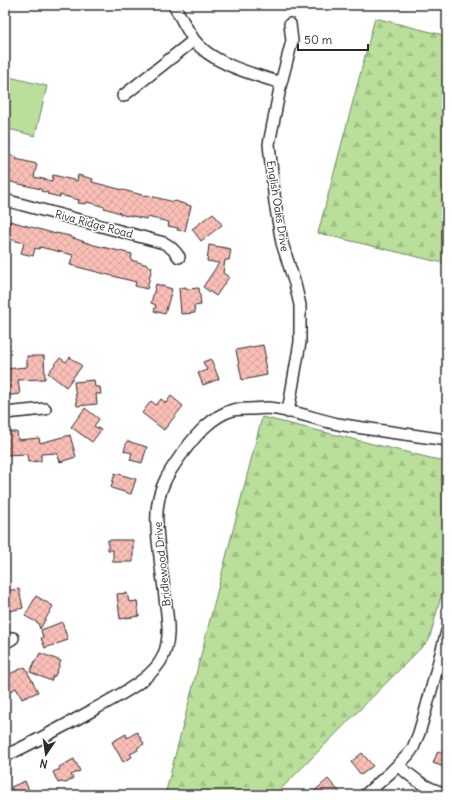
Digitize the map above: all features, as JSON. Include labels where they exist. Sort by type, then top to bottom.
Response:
[{"type":"street","points":[[174,5],[194,40],[206,52],[226,65],[281,83]]},
{"type":"street","name":"English Oaks Drive","points":[[288,412],[300,342],[300,305],[282,243],[275,203],[269,144],[281,83],[292,41],[290,24]]},
{"type":"street","points":[[124,96],[194,40]]},
{"type":"street","name":"Riva Ridge Road","points":[[5,200],[164,243],[172,248],[179,257]]},
{"type":"street","name":"Bridlewood Drive","points":[[5,756],[68,724],[114,698],[145,678],[159,663],[166,650],[168,619],[157,529],[159,498],[168,474],[192,440],[208,424],[225,413],[236,409],[266,408],[336,423],[447,440]]},
{"type":"street","points":[[5,413],[45,409]]},
{"type":"street","points":[[365,795],[398,765],[413,748],[443,665],[447,632]]},
{"type":"street","points":[[398,765],[425,786],[432,790],[447,794]]},
{"type":"green space","points":[[375,18],[447,36],[447,264],[318,233]]},
{"type":"green space","points":[[5,76],[47,86],[35,136],[5,128]]},
{"type":"green space","points":[[262,417],[447,462],[447,575],[429,640],[275,795],[165,795]]},
{"type":"building","points":[[5,154],[17,157],[16,159],[37,164],[34,177],[52,181],[53,175],[77,181],[78,175],[93,179],[92,182],[191,206],[185,231],[177,230],[178,228],[168,226],[169,222],[147,217],[146,219],[127,216],[104,208],[105,207],[87,202],[86,204],[78,203],[79,200],[60,195],[60,197],[47,194],[48,193],[41,191],[41,189],[5,180]]},
{"type":"building","points":[[213,213],[222,225],[201,241],[192,229]]},
{"type":"building","points":[[10,221],[56,234],[70,236],[94,245],[132,254],[131,260],[152,267],[147,289],[135,286],[136,282],[70,265],[73,255],[40,247],[39,249],[35,248],[33,256],[21,253],[24,243],[5,238],[5,223],[9,224]]},
{"type":"building","points":[[209,245],[231,249],[229,260],[225,260],[223,273],[229,277],[216,296],[203,287],[219,263],[207,261]]},
{"type":"building","points":[[156,284],[172,289],[165,314],[154,311],[156,305],[151,303]]},
{"type":"building","points":[[186,287],[187,289],[199,288],[201,305],[194,306],[195,313],[181,314],[179,288]]},
{"type":"building","points":[[263,345],[267,375],[242,380],[236,350]]},
{"type":"building","points":[[27,356],[44,356],[45,379],[18,380],[20,394],[5,396],[5,369],[27,367]]},
{"type":"building","points":[[70,357],[82,366],[66,387],[48,373],[60,358],[66,362]]},
{"type":"building","points":[[211,359],[219,379],[203,385],[198,373],[207,370],[203,362]]},
{"type":"building","points":[[94,380],[95,387],[100,387],[101,394],[96,394],[97,404],[77,406],[74,382]]},
{"type":"building","points":[[171,396],[183,406],[164,430],[142,413],[151,401],[156,405],[161,399],[166,403]]},
{"type":"building","points":[[85,408],[99,419],[94,426],[101,430],[92,442],[71,427]]},
{"type":"building","points":[[5,432],[17,432],[18,440],[39,438],[40,443],[70,435],[76,457],[60,462],[57,453],[41,454],[41,461],[28,462],[27,454],[5,455]]},
{"type":"building","points":[[127,441],[147,447],[142,463],[130,460],[132,453],[124,451]]},
{"type":"building","points":[[115,473],[136,479],[131,494],[111,488]]},
{"type":"building","points":[[108,540],[133,540],[133,562],[113,562],[113,550],[108,550]]},
{"type":"building","points":[[19,589],[23,608],[5,612],[5,591]]},
{"type":"building","points":[[127,593],[129,602],[137,601],[139,616],[120,619],[117,594]]},
{"type":"building","points":[[36,596],[53,606],[40,629],[38,623],[25,616]]},
{"type":"building","points":[[62,622],[68,640],[45,648],[41,638],[43,638],[41,630]]},
{"type":"building","points":[[40,653],[61,661],[55,676],[53,676],[51,681],[30,672]]},
{"type":"building","points":[[25,667],[38,692],[22,699],[16,688],[5,694],[5,676]]},
{"type":"building","points":[[137,732],[144,744],[137,748],[138,750],[130,754],[132,757],[123,762],[112,742],[126,734],[127,738]]},
{"type":"building","points":[[438,751],[447,755],[447,768],[433,763]]},
{"type":"building","points":[[362,753],[373,766],[361,775],[351,762]]},
{"type":"building","points":[[74,759],[80,771],[71,775],[73,778],[68,782],[58,783],[53,772]]},
{"type":"building","points":[[328,779],[342,795],[310,795]]},
{"type":"building","points":[[25,781],[31,795],[14,795],[11,787]]}]
